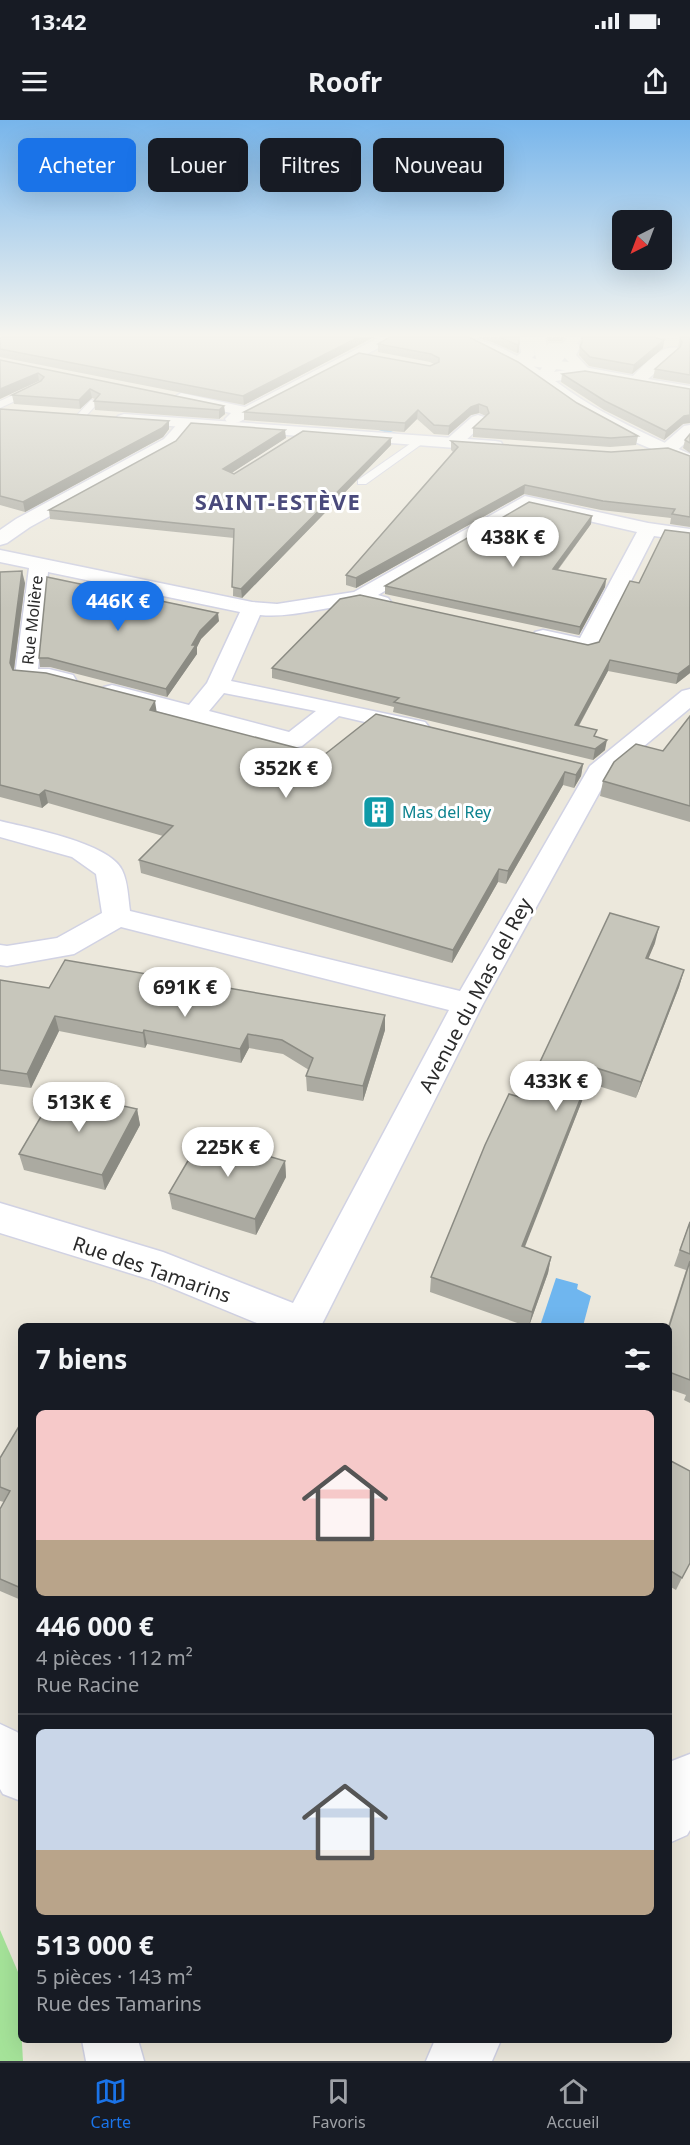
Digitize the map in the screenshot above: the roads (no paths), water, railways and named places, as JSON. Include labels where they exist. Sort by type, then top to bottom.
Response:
[{"type":"street","points":[[0,539],[170,443],[183,428]]},
{"type":"street","points":[[252,428],[509,447]]},
{"type":"street","points":[[453,443],[470,428]]},
{"type":"street","points":[[619,428],[690,460]]},
{"type":"street","points":[[629,452],[667,450],[690,430]]},
{"type":"street","points":[[0,556],[252,608],[277,610],[360,597],[525,501],[648,529],[690,535]]},
{"type":"street","points":[[519,631],[587,646],[648,529]]},
{"type":"street","name":"Rue Molière","points":[[39,564],[26,676],[49,675],[194,714]]},
{"type":"street","points":[[360,597],[405,607]]},
{"type":"street","points":[[252,608],[218,685],[194,714],[293,741],[335,708]]},
{"type":"street","points":[[218,685],[335,708],[436,732]]},
{"type":"street","name":"Avenue du Mas del Rey","points":[[302,1323],[591,769],[690,696]]},
{"type":"street","points":[[0,829],[82,851],[109,871],[117,917]]},
{"type":"street","points":[[0,955],[7,956],[64,947],[117,917],[468,1004]]},
{"type":"street","name":"Rue des Tamarins","points":[[0,1218],[163,1268],[296,1323]]},
{"type":"street","points":[[0,1749],[18,1772]]},
{"type":"street","points":[[672,1812],[690,1779]]},
{"type":"street","points":[[111,2043],[115,2061]]},
{"type":"street","points":[[455,2061],[470,2043]]},
{"type":"lane","points":[[286,443],[304,432]]},
{"type":"lane","points":[[362,482],[421,441]]},
{"type":"water","points":[[556,1278],[578,1284],[577,1289],[591,1296],[584,1323],[541,1323]]},
{"type":"waterway","points":[[377,428],[396,434]]},
{"type":"place","name":"Mas del Rey","points":[[379,812]]},
{"type":"district","name":"SAINT-ESTÈVE","points":[[278,501]]}]
